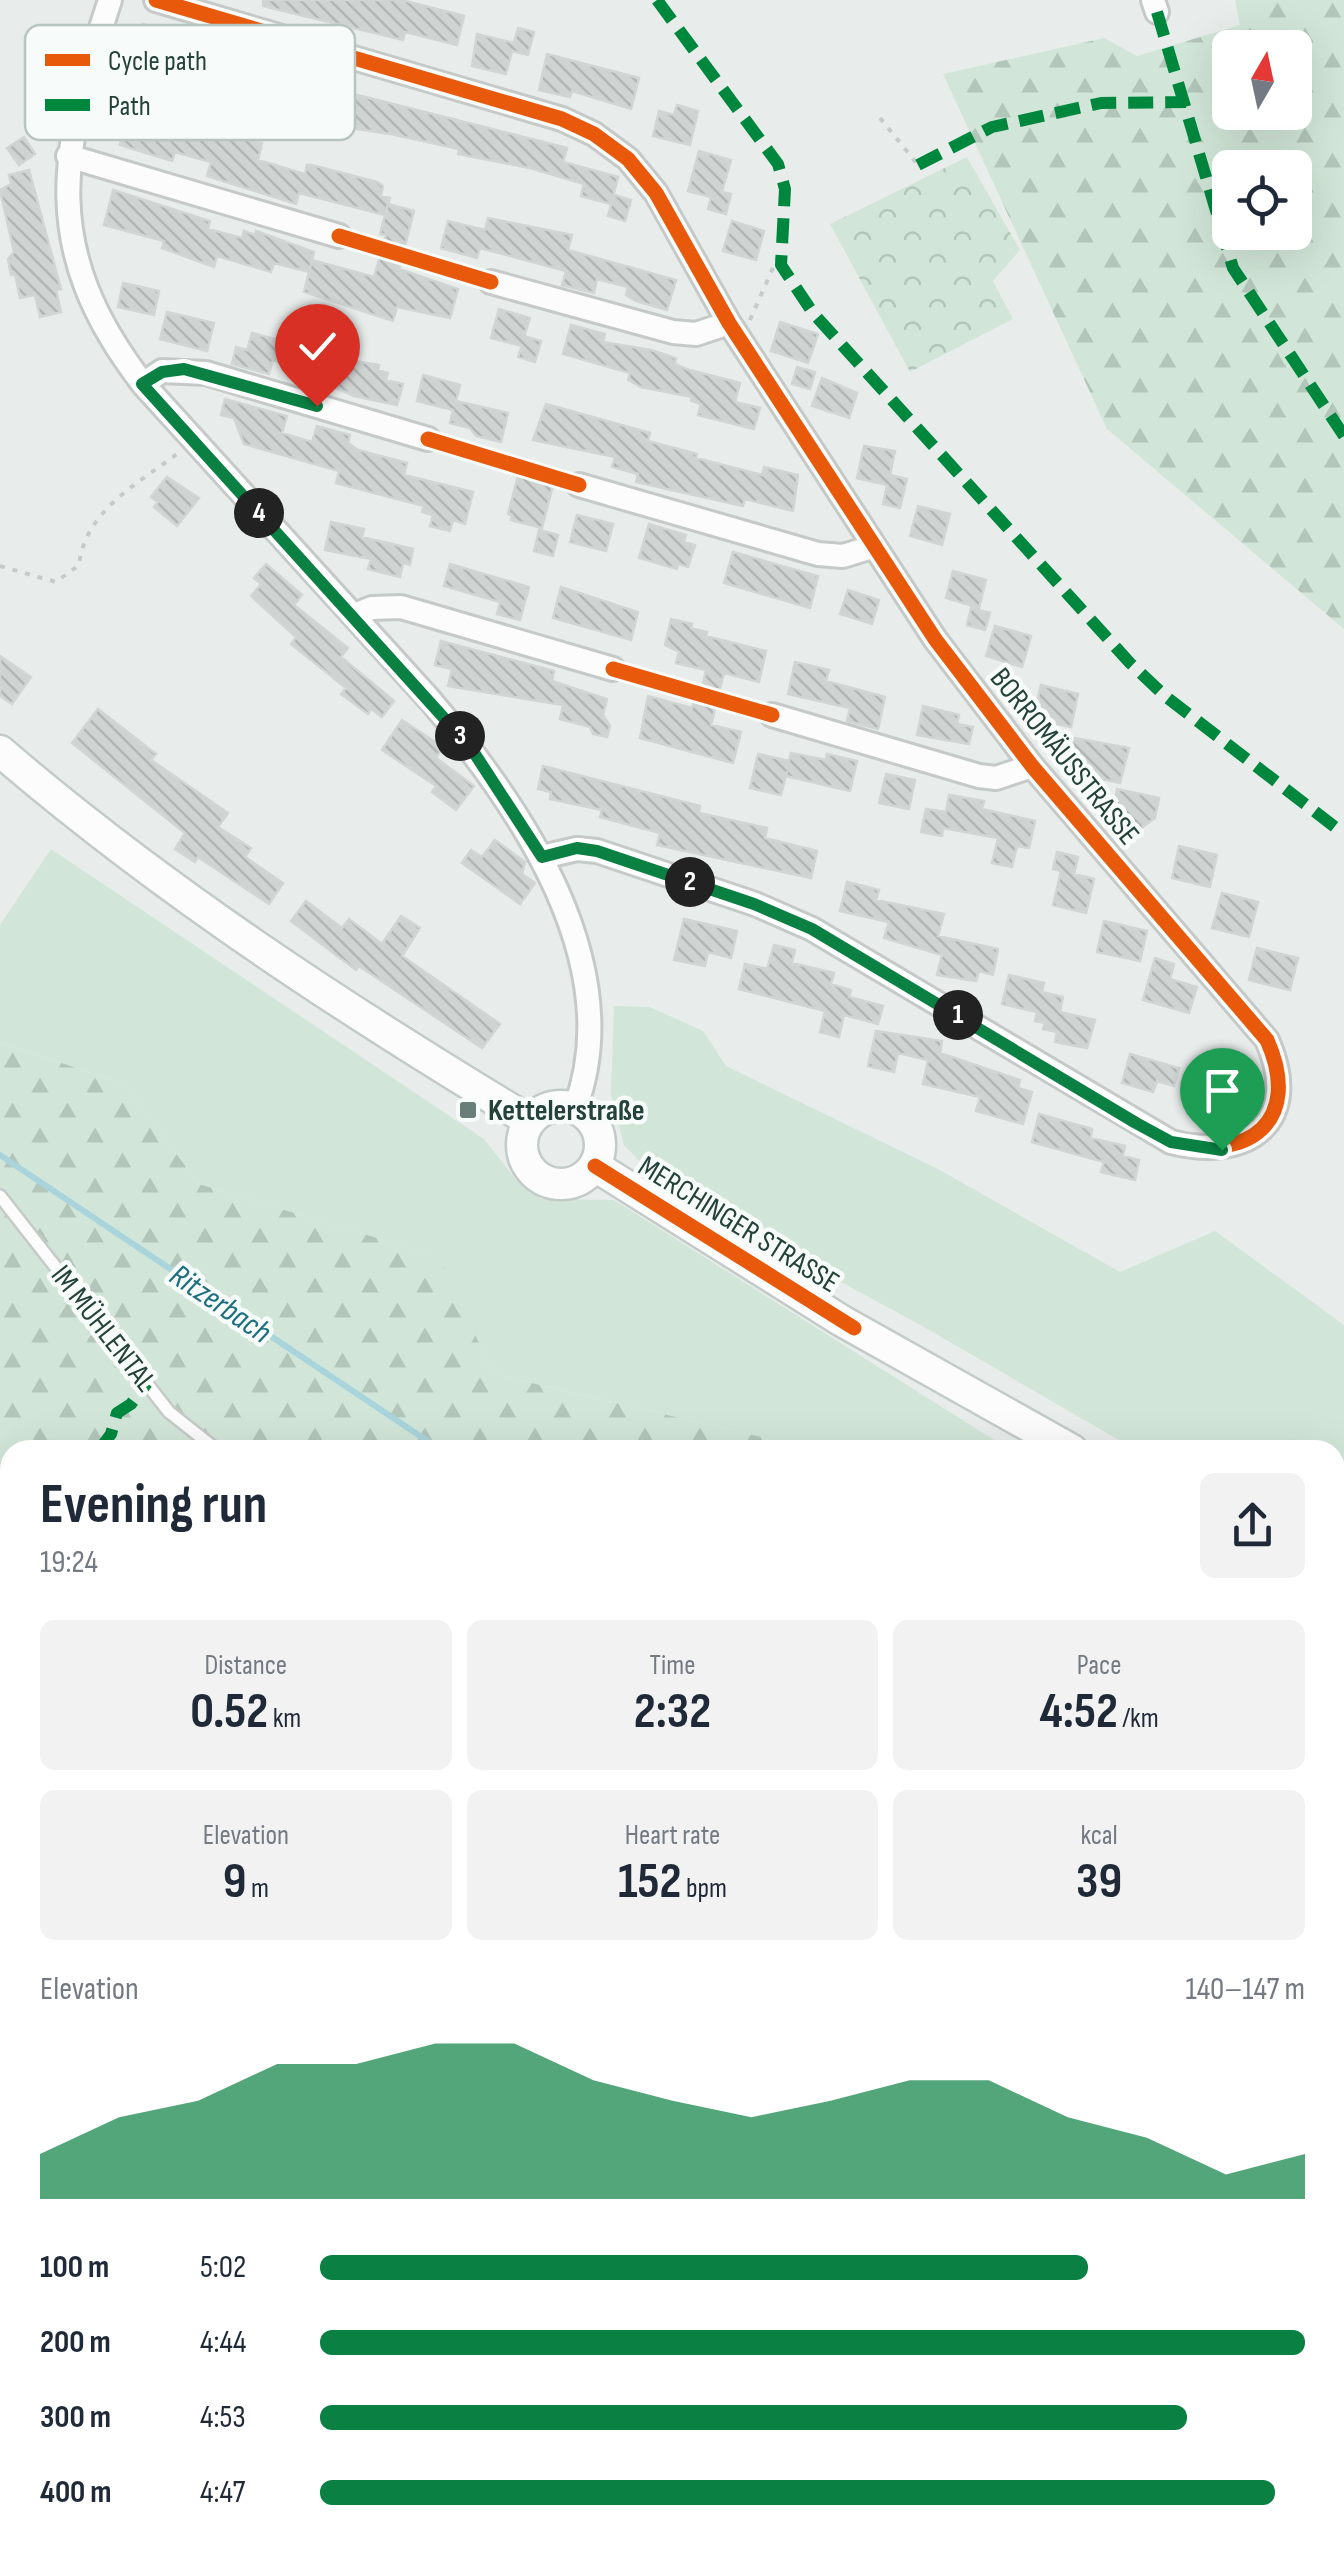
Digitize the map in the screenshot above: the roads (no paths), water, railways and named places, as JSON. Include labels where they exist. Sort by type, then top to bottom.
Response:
[{"type":"street","points":[[102,25],[110,0]]},
{"type":"street","name":"BORROMÄUSSTRASSE","points":[[156,0],[241,25]]},
{"type":"street","name":"BORROMÄUSSTRASSE","points":[[355,58],[562,119],[594,134],[628,159],[656,194],[733,329],[872,547],[1032,766],[1267,1040],[1276,1061],[1274,1110],[1264,1127],[1246,1142],[1222,1150],[1171,1142],[841,945],[754,904],[597,851],[577,848],[542,857]]},
{"type":"street","points":[[0,751],[84,821],[332,998],[530,1122],[550,1108],[574,1108],[588,1068],[592,1018],[584,972],[542,857],[471,748],[354,615],[192,442],[113,345],[81,276],[69,226],[71,140]]},
{"type":"street","points":[[68,156],[338,236]]},
{"type":"street","points":[[491,282],[673,332],[696,334],[733,329]]},
{"type":"street","points":[[142,384],[162,372],[206,373],[428,439]]},
{"type":"street","points":[[579,485],[818,554],[843,556],[872,547]]},
{"type":"street","points":[[354,615],[372,608],[401,607],[613,670]]},
{"type":"street","points":[[772,715],[979,776],[996,778],[1032,766]]},
{"type":"street","name":"MERCHINGER STRASSE","points":[[530,1122],[522,1145],[530,1169],[539,1178],[563,1185],[576,1182],[595,1166],[601,1143],[585,1113],[574,1108]]},
{"type":"street","name":"MERCHINGER STRASSE","points":[[595,1166],[854,1328],[1054,1440]]},
{"type":"lane","name":"IM MÜHLENTAL","points":[[0,1196],[170,1412],[205,1440]]},
{"type":"waterway","name":"Ritzerbach","points":[[0,1155],[426,1440]]},
{"type":"place","name":"Kettelerstraße","points":[[468,1110]]}]
